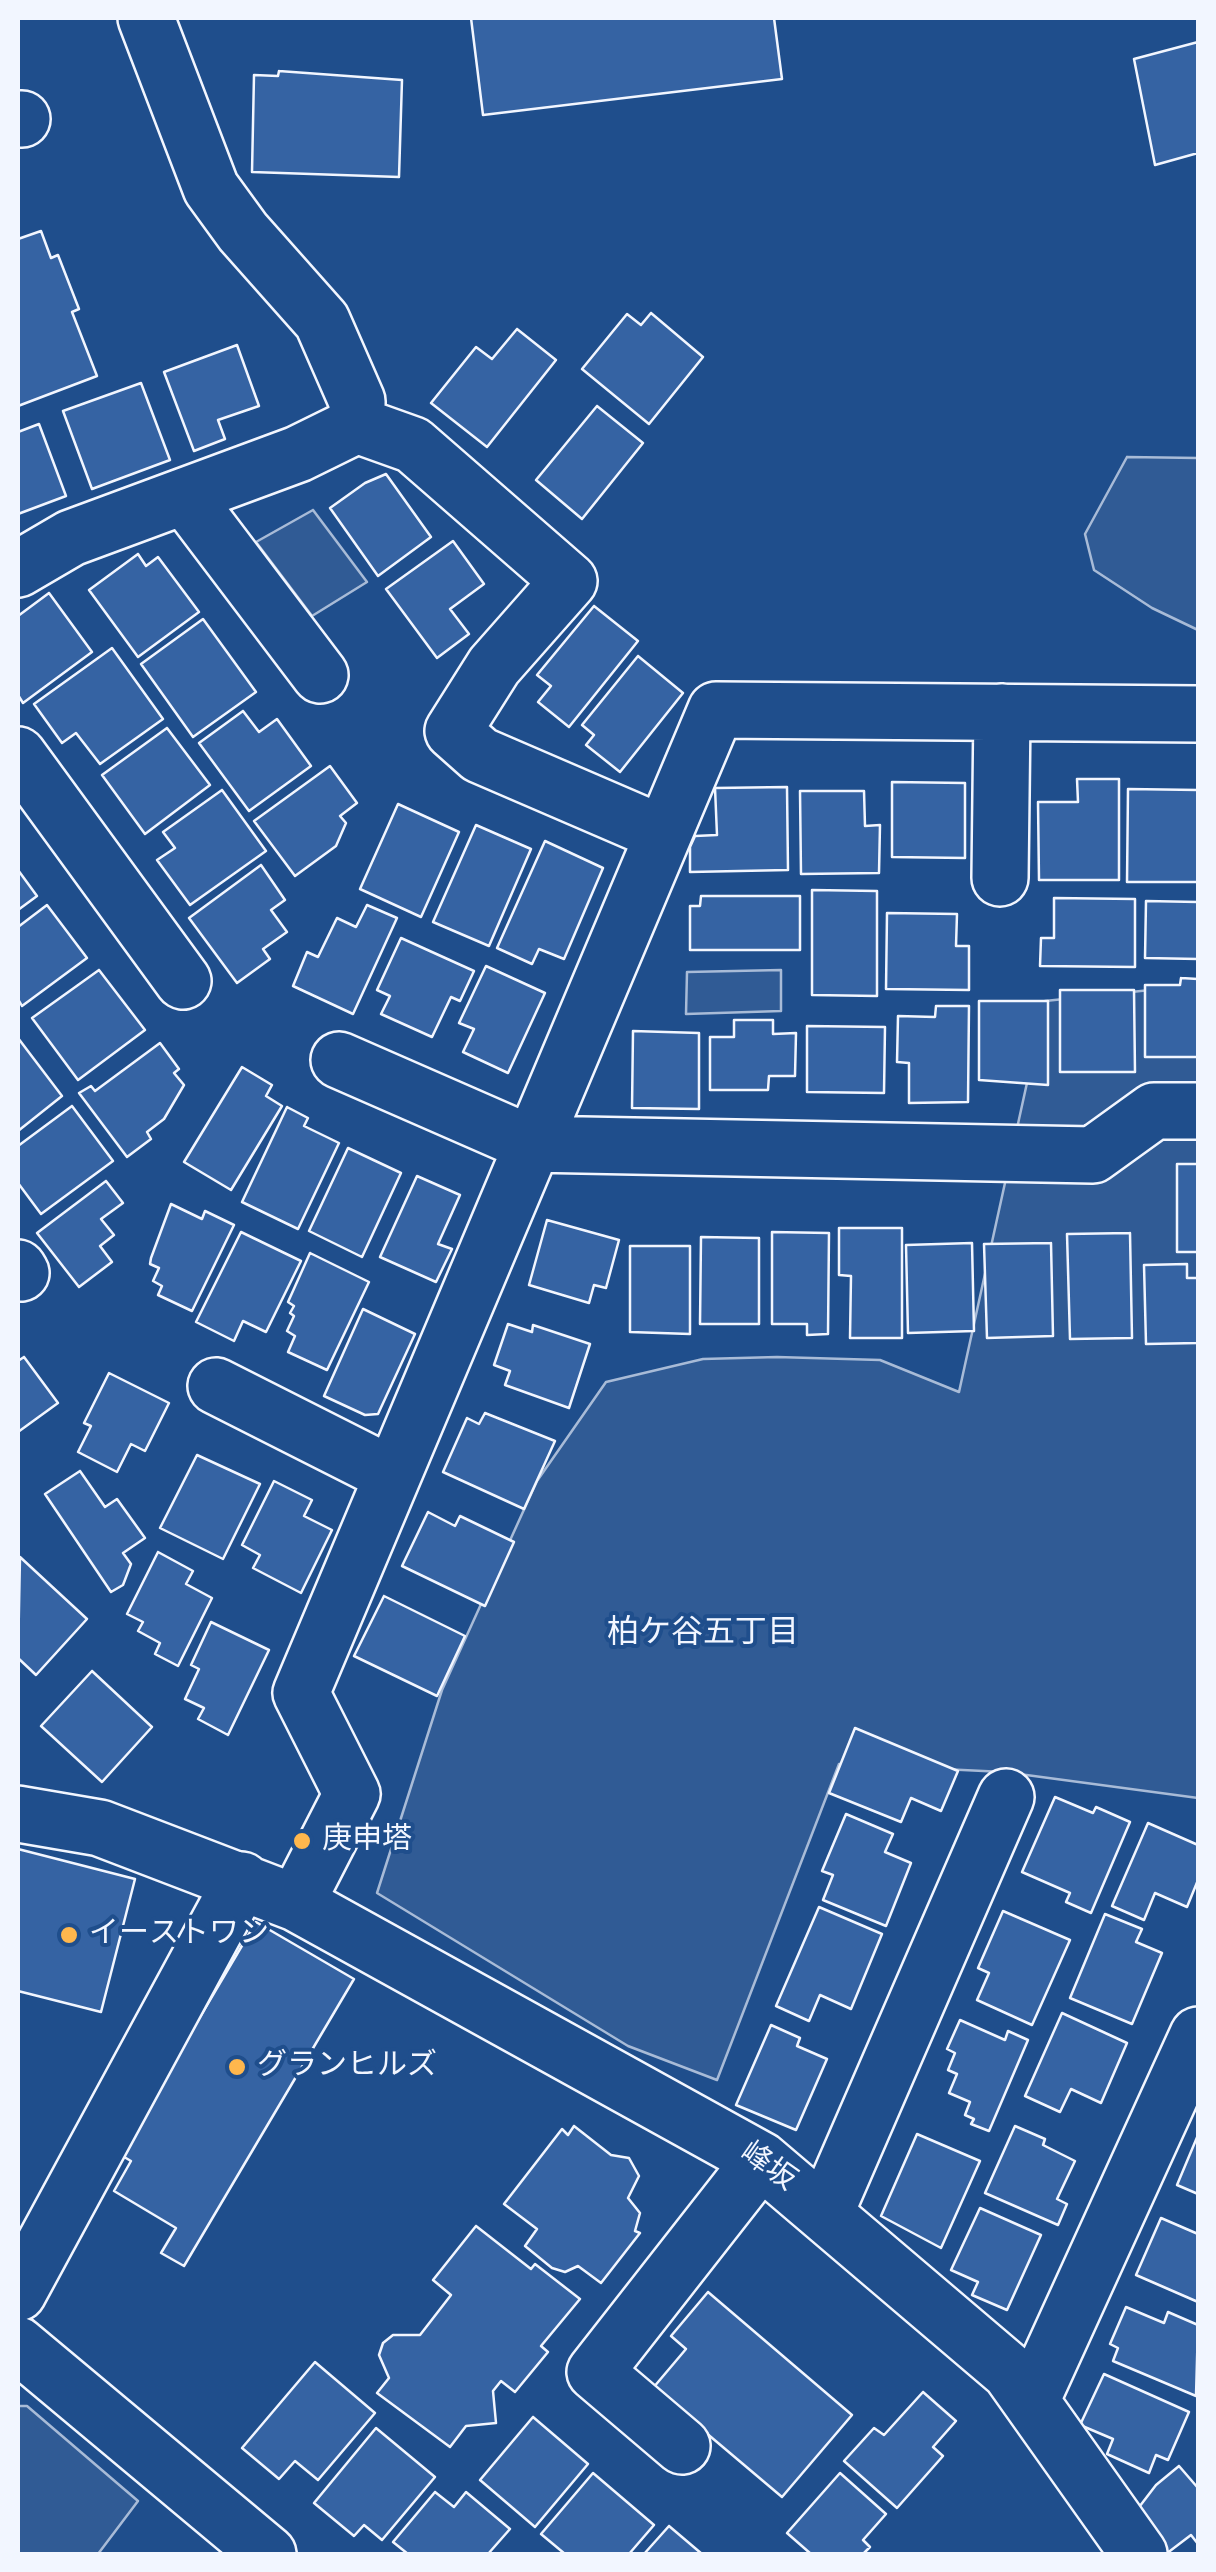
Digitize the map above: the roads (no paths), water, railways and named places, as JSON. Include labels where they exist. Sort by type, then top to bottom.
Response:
[{"type":"street","points":[[146,18],[211,188],[243,232],[322,321],[357,401],[357,425]]},
{"type":"street","points":[[18,569],[71,538],[298,454],[357,425],[413,445],[569,582],[494,666],[454,730],[480,755],[661,833]]},
{"type":"street","points":[[186,498],[320,676]]},
{"type":"street","points":[[296,1903],[352,1794],[300,1693],[716,710],[1198,714]]},
{"type":"street","points":[[1000,878],[1002,712]]},
{"type":"street","points":[[18,754],[183,981]]},
{"type":"street","points":[[339,1060],[531,1144],[1093,1154],[1154,1111],[1198,1111]]},
{"type":"street","points":[[216,1386],[392,1474]]},
{"type":"street","points":[[826,2211],[1006,1796]]},
{"type":"street","name":"峰坂","points":[[18,1814],[100,1828],[296,1903],[761,2160],[826,2211],[1010,2372],[1139,2554]]},
{"type":"street","points":[[18,2293],[242,1880]]},
{"type":"street","points":[[1031,2400],[1198,2035]]},
{"type":"street","points":[[682,2446],[595,2372],[761,2160]]},
{"type":"street","points":[[18,2345],[268,2554]]},
{"type":"place","name":"庚申塔","points":[[302,1841]]},
{"type":"place","name":"イーストワン","points":[[69,1935]]},
{"type":"place","name":"グランヒルズ","points":[[237,2067]]},
{"type":"district","name":"柏ケ谷五丁目","points":[[703,1635]]}]
